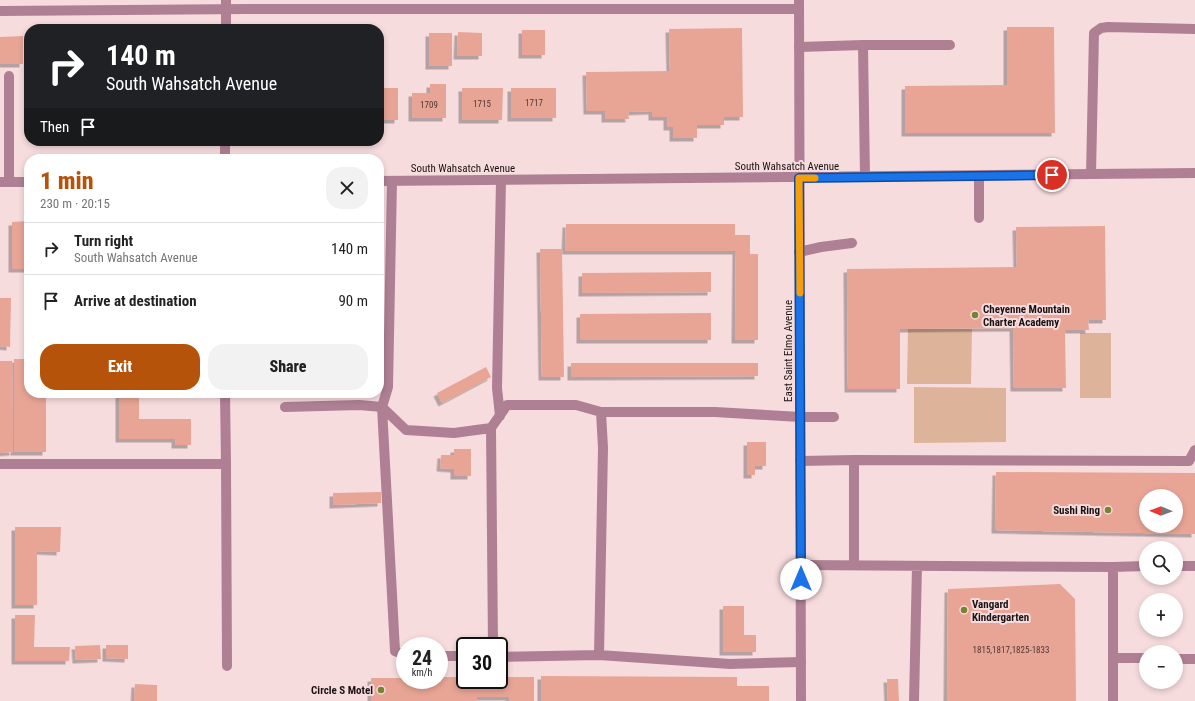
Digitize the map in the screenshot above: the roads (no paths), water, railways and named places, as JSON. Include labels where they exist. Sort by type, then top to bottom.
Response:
[{"type":"street","points":[[0,12],[226,5],[799,4]]},
{"type":"street","name":"East Saint Elmo Avenue","points":[[799,4],[801,701]]},
{"type":"street","points":[[226,5],[226,24]]},
{"type":"street","points":[[1091,174],[1094,33],[1101,28],[1108,27],[1195,29]]},
{"type":"street","points":[[799,47],[950,44]]},
{"type":"street","points":[[863,46],[865,177]]},
{"type":"street","points":[[9,76],[4,182],[24,182]]},
{"type":"street","name":"South Wahsatch Avenue","points":[[384,181],[1195,174]]},
{"type":"street","points":[[979,176],[979,218]]},
{"type":"street","points":[[500,180],[497,388],[500,416]]},
{"type":"street","points":[[392,181],[388,387],[382,407],[396,651]]},
{"type":"street","points":[[799,252],[821,247],[852,243]]},
{"type":"street","points":[[226,398],[227,666]]},
{"type":"street","points":[[285,407],[360,405],[382,407],[406,430],[454,433],[491,428]]},
{"type":"street","points":[[493,637],[491,428],[507,405],[576,405],[601,412],[715,412],[800,417],[834,417]]},
{"type":"street","points":[[599,655],[603,448],[601,412]]},
{"type":"street","points":[[800,460],[1189,461],[1195,450]]},
{"type":"street","points":[[854,460],[854,566]]},
{"type":"street","points":[[0,464],[226,464]]},
{"type":"street","points":[[800,565],[1139,566]]},
{"type":"street","points":[[914,701],[917,566]]},
{"type":"street","points":[[1183,566],[1195,566]]},
{"type":"street","points":[[1113,567],[1113,701]]},
{"type":"street","points":[[508,657],[599,655],[730,664],[801,662]]},
{"type":"street","points":[[1113,658],[1139,658]]},
{"type":"street","points":[[1183,659],[1195,659]]},
{"type":"place","name":"Cheyenne Mountain Charter Academy","points":[[975,315]]},
{"type":"place","name":"Sushi Ring","points":[[1108,510]]},
{"type":"place","name":"Vangard Kindergarten","points":[[964,610]]},
{"type":"place","name":"Circle S Motel","points":[[381,690]]}]
